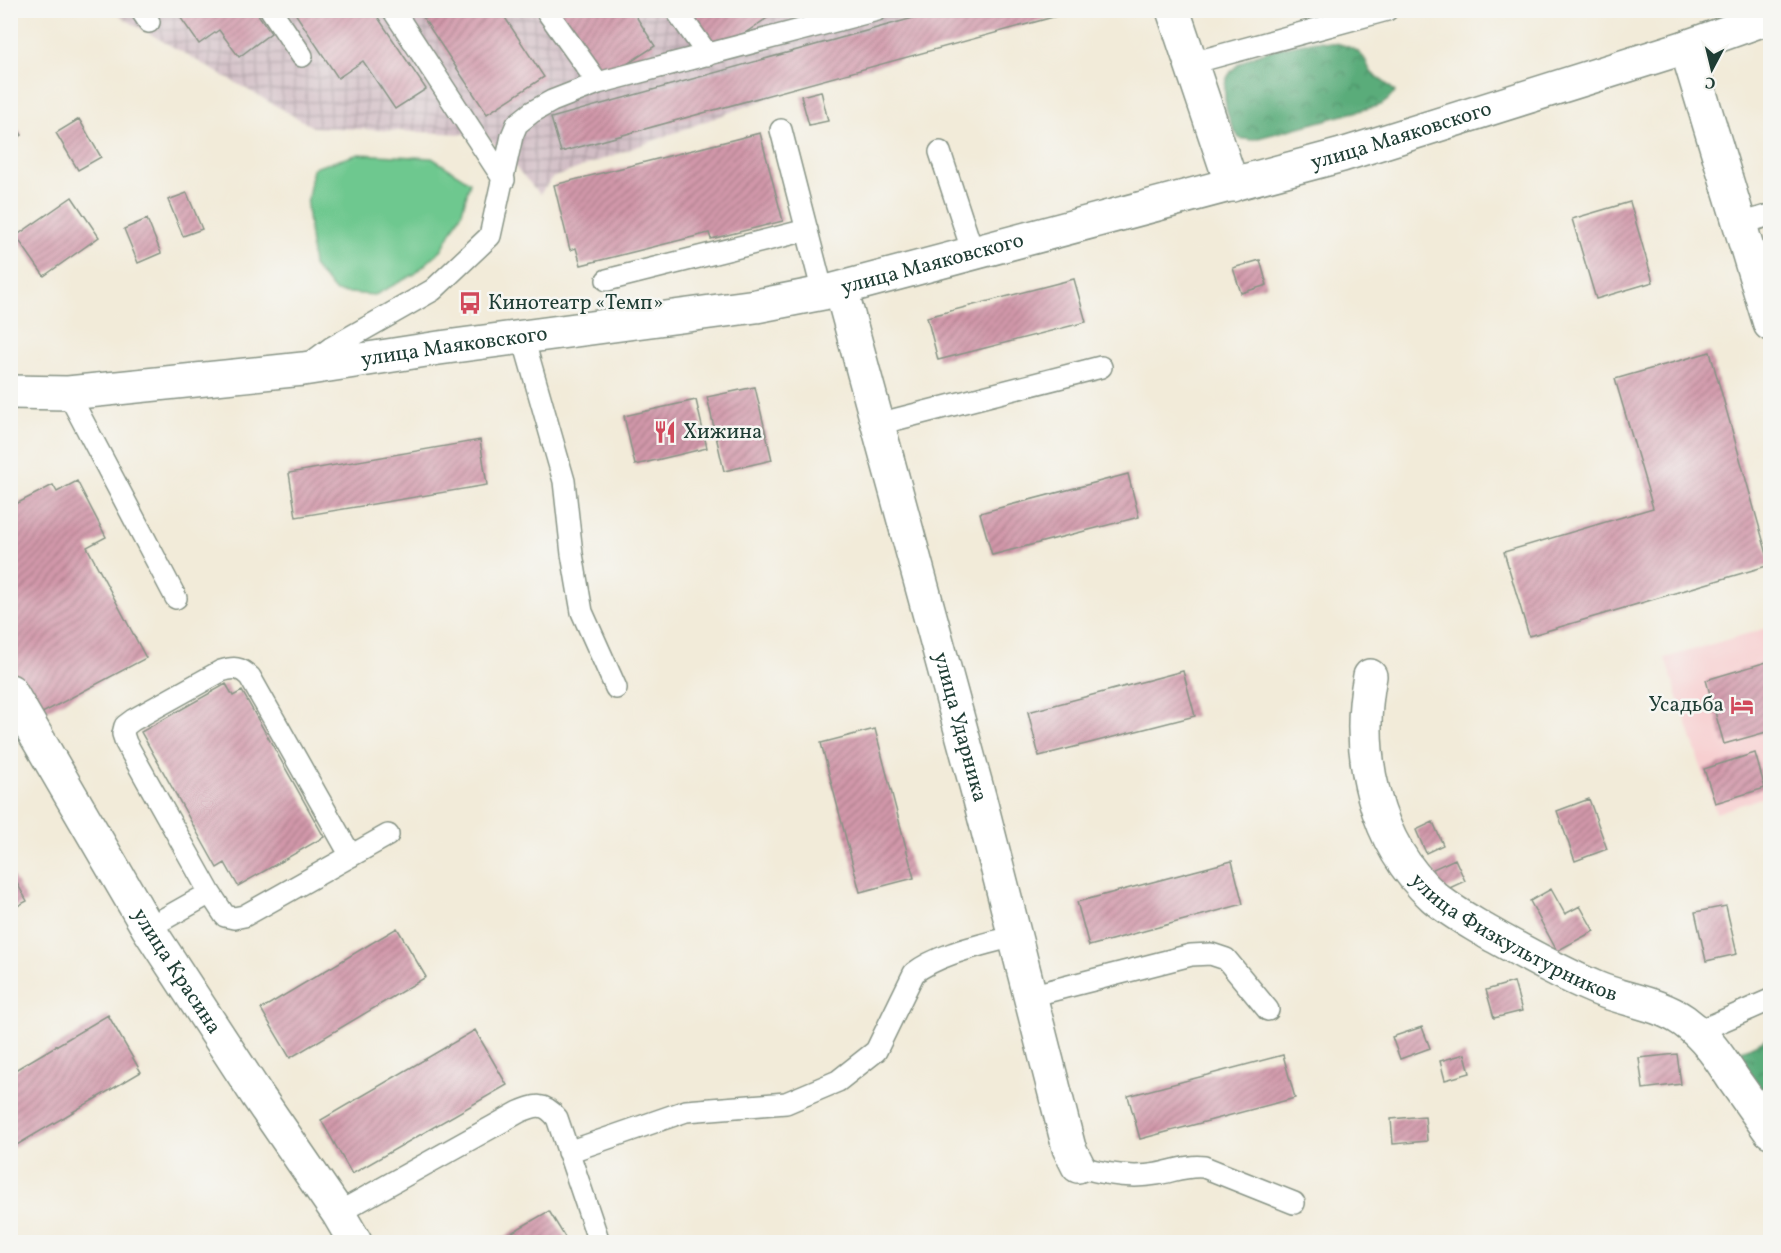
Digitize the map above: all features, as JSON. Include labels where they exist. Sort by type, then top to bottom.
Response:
[{"type":"street","points":[[1173,10],[1232,185]]},
{"type":"street","name":"улица Маяковского","points":[[10,392],[68,393],[303,369],[439,348],[756,306],[832,291],[1341,155],[1686,47],[1770,17]]},
{"type":"street","points":[[1686,47],[1755,220],[1770,324]]},
{"type":"street","name":"улица Ударника","points":[[832,291],[878,424],[980,800],[1069,1148],[1078,1166]]},
{"type":"street","name":"улица Физкультурников","points":[[1370,676],[1364,724],[1367,768],[1384,824],[1401,857],[1415,877],[1434,897],[1455,913],[1556,970],[1604,992],[1665,1011],[1684,1021],[1715,1050],[1770,1131]]},
{"type":"street","name":"улица Красина","points":[[10,691],[147,928],[256,1095],[338,1213],[355,1242]]},
{"type":"lane","points":[[271,10],[302,56]]},
{"type":"lane","points":[[393,10],[504,180]]},
{"type":"lane","points":[[546,10],[598,83]]},
{"type":"lane","points":[[676,10],[708,55]]},
{"type":"lane","points":[[303,369],[331,348],[433,290],[490,236],[512,136],[517,124],[532,112],[552,101],[598,83],[708,55],[817,18],[877,10]]},
{"type":"lane","points":[[1192,63],[1361,14],[1387,10]]},
{"type":"lane","points":[[781,130],[807,230],[832,291]]},
{"type":"lane","points":[[940,152],[973,254]]},
{"type":"lane","points":[[607,280],[807,230]]},
{"type":"lane","points":[[523,338],[564,481],[572,554],[582,612],[616,688]]},
{"type":"lane","points":[[878,424],[1101,367]]},
{"type":"lane","points":[[68,393],[176,598]]},
{"type":"lane","points":[[351,856],[250,677],[243,670],[233,667],[221,671],[125,726],[123,734],[126,743],[225,916],[234,918],[244,916],[351,856],[388,835]]},
{"type":"lane","points":[[147,928],[210,893]]},
{"type":"lane","points":[[568,1152],[686,1111],[786,1103],[838,1081],[876,1051],[914,973],[940,959],[1014,936]]},
{"type":"lane","points":[[1030,996],[1191,955],[1210,954],[1226,959],[1268,1010]]},
{"type":"lane","points":[[1697,1032],[1770,1000]]},
{"type":"lane","points":[[338,1213],[519,1112],[536,1106],[550,1110],[557,1118],[599,1242]]},
{"type":"lane","points":[[1078,1166],[1097,1172],[1135,1177],[1191,1166],[1204,1167],[1294,1203]]},
{"type":"shaded area","points":[[1076,10],[790,90],[552,178],[540,194],[486,135],[313,127],[112,11]]},
{"type":"shaded area","name":"Усадьба","points":[[1770,627],[1770,795],[1716,813],[1665,658]]},
{"type":"green space","points":[[1316,41],[1336,43],[1360,53],[1371,72],[1395,92],[1381,105],[1251,140],[1239,138],[1229,119],[1226,104],[1225,87],[1230,74],[1238,65],[1263,52]]},
{"type":"green space","points":[[359,154],[432,158],[470,182],[462,212],[442,249],[415,274],[375,295],[336,292],[313,266],[307,205],[313,168]]},
{"type":"green space","points":[[1770,1037],[1770,1102],[1736,1053]]},
{"type":"building","points":[[183,10],[255,10],[271,33],[239,57],[219,30],[199,44],[178,14]]},
{"type":"building","points":[[293,10],[373,10],[426,89],[395,109],[363,61],[338,78]]},
{"type":"building","points":[[418,10],[500,10],[544,77],[487,114]]},
{"type":"building","points":[[549,10],[632,10],[655,46],[598,83]]},
{"type":"building","points":[[690,10],[779,10],[717,52]]},
{"type":"building","points":[[942,10],[1075,11],[561,152],[551,118]]},
{"type":"building","points":[[821,91],[828,121],[809,125],[801,96]]},
{"type":"building","points":[[10,118],[22,135],[10,143]]},
{"type":"building","points":[[79,119],[101,157],[78,170],[56,133]]},
{"type":"building","points":[[760,133],[783,221],[711,239],[709,233],[581,265],[576,248],[570,250],[554,185]]},
{"type":"building","points":[[187,193],[202,229],[183,236],[168,200]]},
{"type":"building","points":[[72,197],[99,237],[44,276],[16,236]]},
{"type":"building","points":[[1630,202],[1653,282],[1596,299],[1572,219]]},
{"type":"building","points":[[147,219],[161,253],[138,263],[124,229]]},
{"type":"building","points":[[1260,260],[1267,285],[1241,293],[1233,268]]},
{"type":"building","points":[[1074,279],[1086,322],[938,360],[927,317]]},
{"type":"building","points":[[1710,352],[1770,565],[1529,636],[1504,552],[1653,508],[1615,379]]},
{"type":"building","points":[[755,387],[772,460],[724,471],[707,397]]},
{"type":"building","name":"Хижина","points":[[696,400],[707,448],[635,465],[624,416]]},
{"type":"building","points":[[480,440],[487,485],[296,517],[289,473]]},
{"type":"building","points":[[1128,474],[1139,517],[992,555],[980,513]]},
{"type":"building","points":[[77,481],[106,537],[87,547],[146,658],[31,719],[10,681],[10,507],[53,485],[57,492]]},
{"type":"building","name":"Усадьба","points":[[1770,661],[1770,731],[1724,744],[1706,680]]},
{"type":"building","points":[[1183,671],[1195,716],[1039,756],[1028,712]]},
{"type":"building","points":[[226,684],[233,696],[242,691],[324,837],[238,886],[225,863],[217,868],[141,732]]},
{"type":"building","points":[[875,729],[914,878],[860,892],[821,743]]},
{"type":"building","points":[[1755,753],[1765,788],[1715,803],[1704,769]]},
{"type":"building","points":[[1589,799],[1607,849],[1575,861],[1557,811]]},
{"type":"building","points":[[1433,822],[1443,845],[1426,853],[1416,830]]},
{"type":"building","points":[[1455,859],[1465,881],[1443,891],[1433,869]]},
{"type":"building","points":[[1232,861],[1243,904],[1089,946],[1077,902]]},
{"type":"building","points":[[10,871],[27,901],[10,910]]},
{"type":"building","points":[[1551,889],[1565,914],[1580,906],[1594,931],[1557,951],[1530,901]]},
{"type":"building","points":[[1726,906],[1737,954],[1706,961],[1695,912]]},
{"type":"building","points":[[397,928],[426,977],[290,1058],[261,1009]]},
{"type":"building","points":[[1514,982],[1522,1011],[1494,1018],[1486,990]]},
{"type":"building","points":[[108,1015],[141,1072],[10,1149],[10,1073]]},
{"type":"building","points":[[1422,1027],[1430,1048],[1400,1059],[1392,1037]]},
{"type":"building","points":[[475,1030],[507,1085],[352,1174],[321,1120]]},
{"type":"building","points":[[1465,1054],[1470,1073],[1445,1080],[1440,1061]]},
{"type":"building","points":[[1677,1054],[1681,1084],[1643,1089],[1639,1058]]},
{"type":"building","points":[[1283,1055],[1295,1098],[1140,1139],[1128,1096]]},
{"type":"building","points":[[1425,1116],[1427,1141],[1393,1144],[1391,1119]]},
{"type":"building","points":[[549,1211],[568,1242],[495,1242]]},
{"type":"place","name":"Кинотеатр «Темп»","points":[[470,303]]},
{"type":"place","name":"Хижина","points":[[665,432]]},
{"type":"place","name":"Усадьба","points":[[1742,705]]}]
